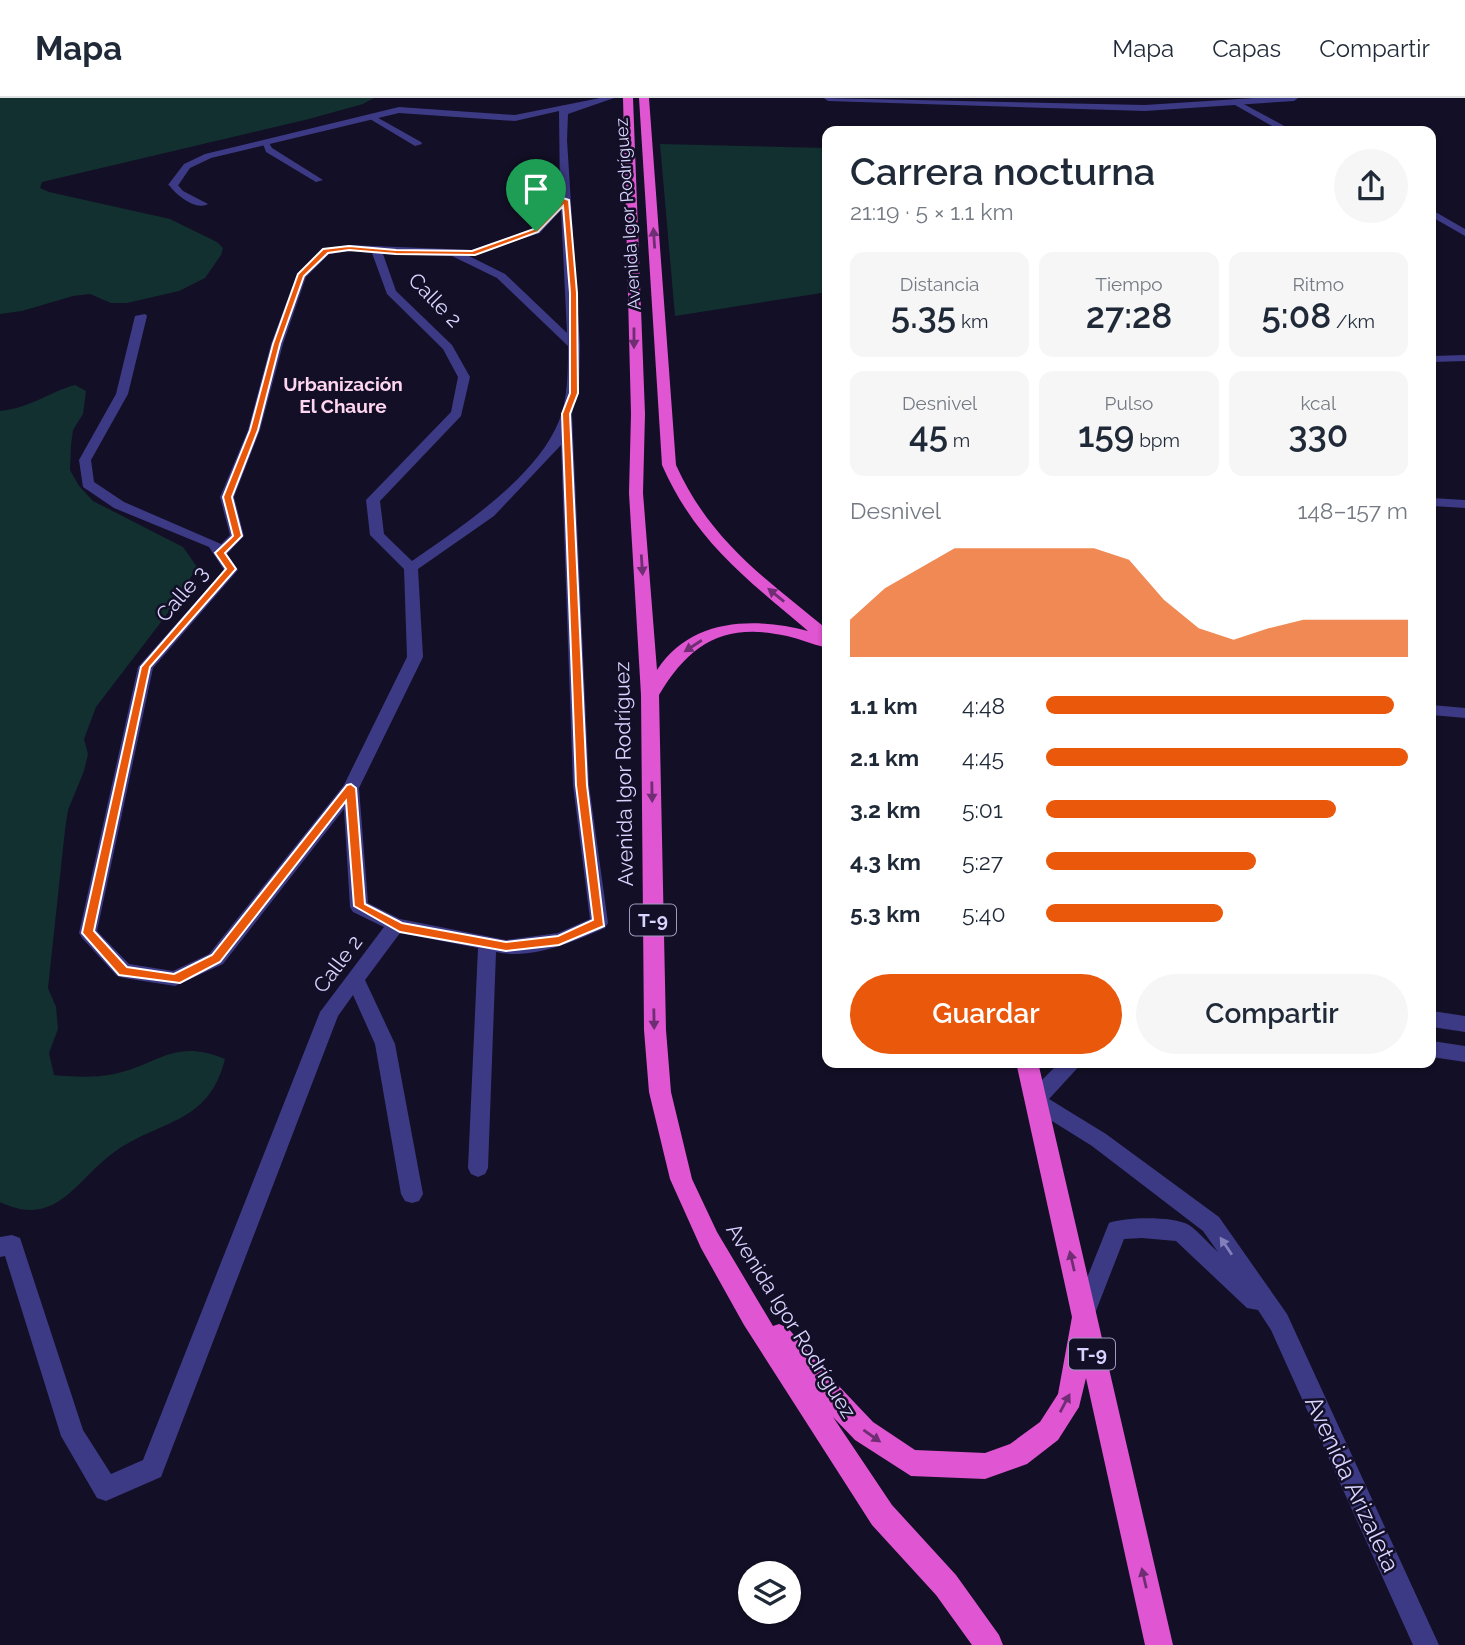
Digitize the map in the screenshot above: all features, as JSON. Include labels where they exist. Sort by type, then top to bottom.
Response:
[{"type":"highway","name":"Avenida Igor Rodríguez","points":[[628,98],[638,414],[636,492],[650,695],[654,1030],[660,1092],[681,1179],[709,1240],[730,1276],[882,1515],[946,1585],[989,1645]]},
{"type":"highway","name":"Avenida Igor Rodríguez","points":[[644,98],[668,465],[679,494],[716,543],[734,562],[822,637]]},
{"type":"highway","points":[[650,695],[671,662],[692,645],[735,627],[767,626],[797,631],[822,640]]},
{"type":"highway","name":"T-9","points":[[1028,1068],[1159,1645]]},
{"type":"highway","name":"T-9","points":[[730,1276],[810,1374],[863,1431],[911,1463],[985,1466],[1018,1455],[1048,1431],[1070,1398],[1083,1314]]},
{"type":"street","points":[[828,98],[1145,108],[1294,98]]},
{"type":"street","points":[[411,568],[489,513],[553,448],[574,393],[573,293],[561,152],[563,112],[599,100]]},
{"type":"street","points":[[173,185],[181,171],[194,162],[410,109],[514,118],[599,100],[621,108],[629,120]]},
{"type":"street","points":[[376,250],[473,253],[536,231],[565,200]]},
{"type":"street","name":"Calle 3","points":[[351,788],[216,959],[175,979],[124,971],[88,933],[146,667],[231,569],[220,553],[237,536],[227,497],[254,430],[277,344],[301,276],[326,251],[349,248],[376,250]]},
{"type":"street","name":"Calle 2","points":[[0,1247],[12,1245],[73,1436],[106,1489],[152,1468],[330,1012],[396,925],[359,906],[351,788],[415,657],[411,568],[377,535],[373,500],[457,413],[464,377],[448,347],[391,292],[376,250]]},
{"type":"street","points":[[453,253],[501,276],[574,346]]},
{"type":"street","points":[[141,316],[122,394],[85,460],[88,484],[119,505],[214,544],[220,553]]},
{"type":"street","points":[[396,925],[506,947],[559,940],[599,923],[581,785],[566,414]]},
{"type":"street","points":[[478,1168],[487,943]]},
{"type":"street","points":[[355,978],[385,1044],[412,1194]]},
{"type":"street","points":[[1436,1020],[1465,1024]]},
{"type":"street","points":[[1436,1050],[1465,1054]]},
{"type":"street","points":[[1067,1068],[1035,1100],[1099,1140],[1211,1224],[1279,1322]]},
{"type":"street","points":[[1083,1314],[1117,1230],[1142,1228],[1181,1232],[1279,1322]]},
{"type":"street","name":"Avenida Arizaleta","points":[[1279,1322],[1426,1645]]},
{"type":"lane","points":[[1238,103],[1278,126]]},
{"type":"lane","points":[[373,117],[418,144]]},
{"type":"lane","points":[[265,143],[269,150],[319,180]]},
{"type":"lane","points":[[173,185],[180,193],[203,204]]},
{"type":"lane","points":[[1436,215],[1465,233]]},
{"type":"lane","points":[[1436,359],[1465,358]]},
{"type":"lane","points":[[1436,502],[1465,504]]},
{"type":"lane","points":[[1436,710],[1465,713]]},
{"type":"green space","points":[[0,98],[374,98],[363,104],[309,119],[42,182],[40,188],[49,192],[170,219],[217,242],[223,248],[221,255],[205,278],[179,291],[127,303],[111,303],[90,294],[73,296],[22,311],[0,314]]},
{"type":"green space","points":[[660,144],[822,148],[822,293],[675,316]]},
{"type":"green space","points":[[75,385],[86,391],[83,414],[73,430],[71,445],[70,470],[79,486],[93,501],[183,547],[197,567],[174,605],[96,707],[84,739],[88,754],[68,810],[65,830],[48,988],[56,1007],[58,1029],[49,1053],[54,1075],[76,1077],[114,1074],[180,1052],[207,1053],[225,1059],[217,1081],[207,1097],[194,1109],[130,1142],[113,1153],[63,1198],[36,1210],[19,1209],[0,1202],[0,411],[20,407]]},
{"type":"district","name":"Urbanización El Chaure","points":[[343,395]]},
{"type":"route","points":[[565,200],[573,293],[574,393],[566,414],[581,785],[599,923],[559,940],[506,947],[400,927],[359,906],[351,788],[216,959],[175,979],[124,971],[88,933],[146,667],[231,569],[220,553],[237,536],[227,497],[254,430],[277,344],[301,276],[326,251],[349,248],[396,252],[473,253],[536,231],[565,200]]}]
